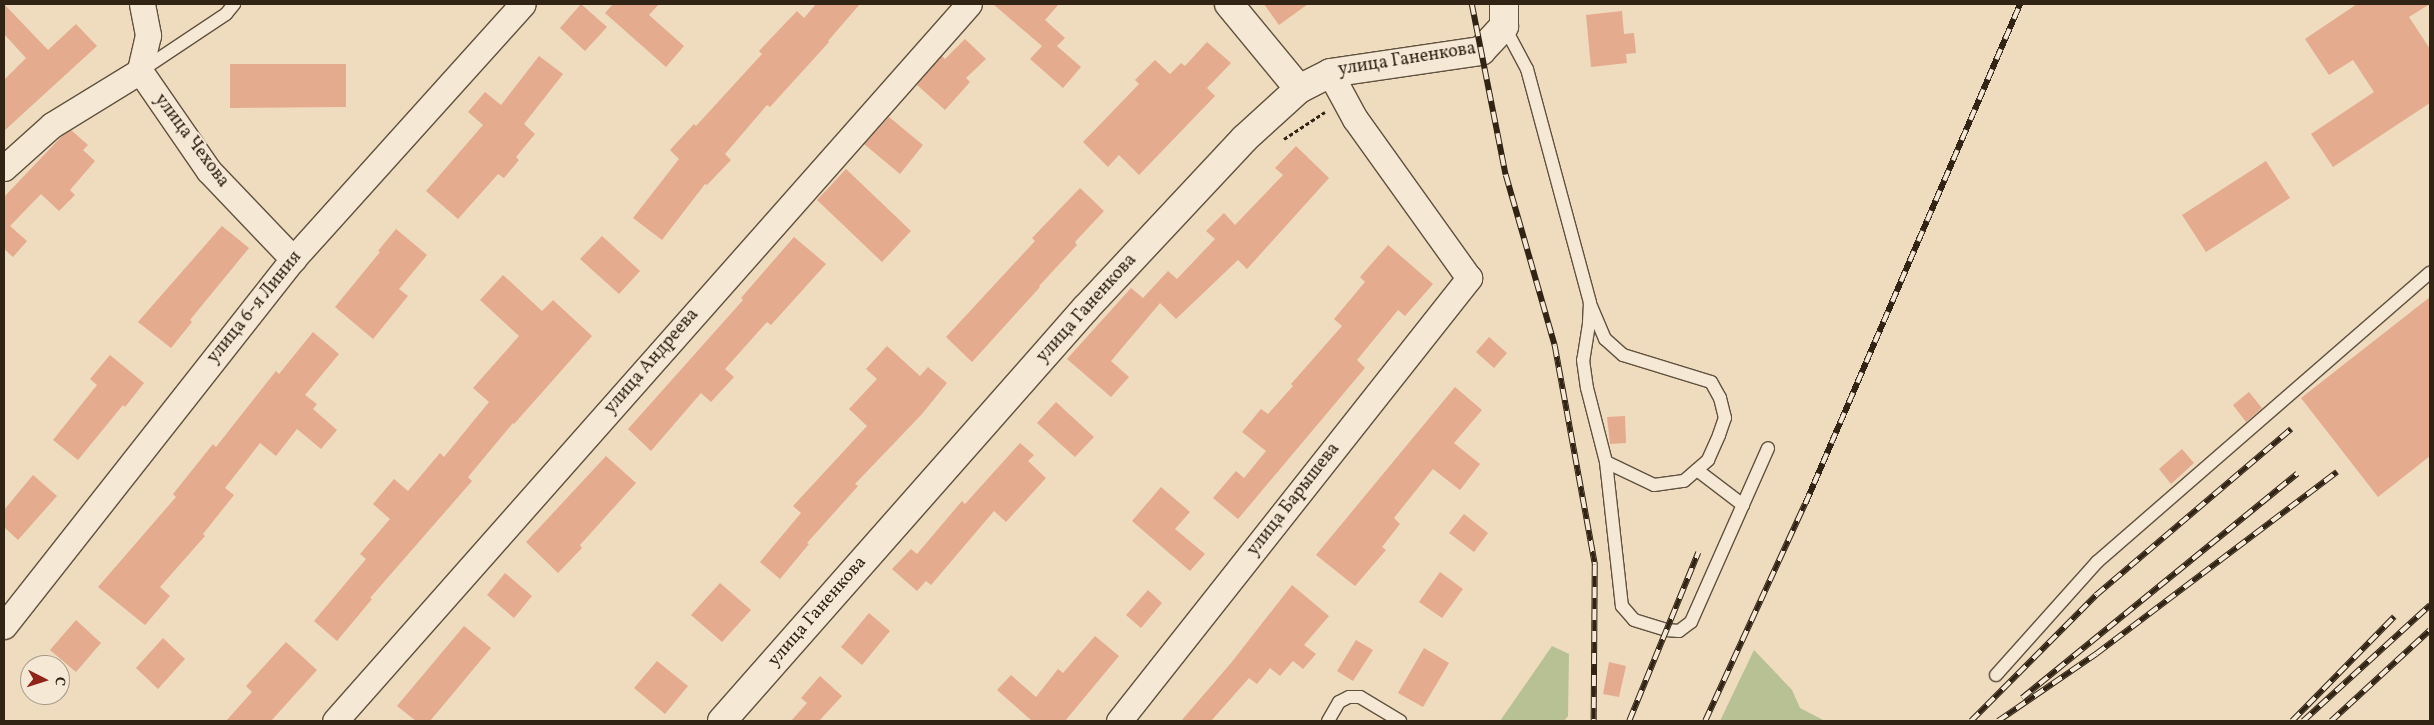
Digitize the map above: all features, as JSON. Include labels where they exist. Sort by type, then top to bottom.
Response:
[{"type":"street","points":[[4,168],[52,125],[140,71],[148,35],[142,4]]},
{"type":"street","name":"улица 6-я Линия","points":[[4,626],[293,259],[523,4]]},
{"type":"street","name":"улица Андреева","points":[[335,721],[969,4]]},
{"type":"street","points":[[1229,4],[1299,89]]},
{"type":"street","name":"улица Ганенкова","points":[[722,721],[1086,308],[1244,139],[1299,89],[1330,73],[1481,51],[1504,15]]},
{"type":"street","name":"улица Чехова","points":[[140,71],[209,171],[293,259]]},
{"type":"street","name":"улица Барышева","points":[[1126,719],[1469,278],[1355,119],[1330,73]]},
{"type":"lane","points":[[140,71],[226,14],[234,4]]},
{"type":"lane","points":[[1504,15],[1527,69],[1590,303],[1606,339],[1623,355],[1711,382],[1720,398],[1726,418],[1708,460],[1684,481],[1654,485],[1606,462]]},
{"type":"lane","points":[[1996,675],[2097,562],[2430,273]]},
{"type":"lane","points":[[1590,303],[1589,324],[1583,360],[1587,388],[1606,462],[1622,606],[1634,620],[1666,630],[1679,631],[1691,622],[1768,448]]},
{"type":"lane","points":[[1697,470],[1744,505]]},
{"type":"lane","points":[[1328,721],[1339,702],[1349,697],[1360,697],[1400,721]]},
{"type":"green space","points":[[1552,646],[1569,654],[1568,716],[1564,721],[1500,721]]},
{"type":"green space","points":[[1754,650],[1792,690],[1800,708],[1825,721],[1720,721]]},
{"type":"building","points":[[4,4],[48,50],[76,24],[97,46],[4,131],[4,80],[26,58],[4,34]]},
{"type":"building","points":[[581,4],[607,27],[585,51],[560,28]]},
{"type":"building","points":[[613,4],[659,4],[649,15],[684,46],[666,67],[605,13]]},
{"type":"building","points":[[816,4],[860,4],[829,42],[770,107],[767,105],[725,154],[731,160],[707,185],[705,184],[662,240],[633,218],[679,159],[670,150],[694,124],[696,126],[762,54],[759,51],[797,11],[804,18]]},
{"type":"building","points":[[993,4],[1059,4],[1045,20],[1065,38],[1057,46],[1081,67],[1063,88],[1030,59],[1042,46]]},
{"type":"building","points":[[1264,4],[1308,4],[1279,25]]},
{"type":"building","points":[[2357,4],[2430,4],[2409,17],[2430,49],[2430,103],[2333,167],[2311,134],[2374,92],[2353,60],[2329,75],[2305,39]]},
{"type":"building","points":[[1622,11],[1624,34],[1634,33],[1636,53],[1626,54],[1627,63],[1591,67],[1586,15]]},
{"type":"building","points":[[965,39],[986,59],[966,78],[970,82],[945,110],[917,85],[942,56],[945,59]]},
{"type":"building","points":[[1207,42],[1231,63],[1207,88],[1215,96],[1139,175],[1119,155],[1108,167],[1083,142],[1139,84],[1135,80],[1155,60],[1170,74],[1181,63],[1185,66]]},
{"type":"building","points":[[539,56],[563,74],[524,124],[535,134],[516,157],[519,160],[504,178],[498,174],[458,219],[426,191],[483,125],[468,112],[485,92],[501,105]]},
{"type":"building","points":[[230,64],[346,64],[346,107],[230,108]]},
{"type":"building","points":[[889,117],[923,145],[900,174],[864,144]]},
{"type":"building","points":[[71,130],[88,145],[83,150],[95,161],[70,190],[75,195],[59,211],[41,194],[10,226],[27,241],[13,257],[4,249],[4,197],[63,135]]},
{"type":"building","points":[[1296,146],[1329,178],[1247,269],[1238,260],[1176,319],[1160,303],[1111,361],[1129,377],[1111,397],[1067,359],[1131,288],[1143,298],[1168,271],[1177,279],[1215,239],[1206,231],[1224,213],[1235,225],[1283,175],[1275,168]]},
{"type":"building","points":[[2266,161],[2290,198],[2206,252],[2182,215]]},
{"type":"building","points":[[846,169],[911,231],[882,262],[817,200]]},
{"type":"building","points":[[1080,188],[1104,211],[1075,242],[1077,245],[972,362],[946,337],[1035,241],[1032,238]]},
{"type":"building","points":[[222,226],[249,248],[190,320],[192,322],[171,348],[138,322]]},
{"type":"building","points":[[396,229],[427,255],[399,289],[408,296],[373,339],[335,307],[380,252],[378,251]]},
{"type":"building","points":[[602,236],[640,271],[619,294],[580,259]]},
{"type":"building","points":[[794,237],[826,264],[771,325],[767,322],[725,369],[734,377],[711,402],[701,393],[651,451],[628,429],[743,300],[741,298]]},
{"type":"building","points":[[1388,245],[1433,284],[1405,316],[1398,310],[1357,360],[1365,368],[1238,519],[1213,498],[1236,471],[1244,478],[1266,451],[1242,432],[1261,409],[1268,414],[1293,386],[1291,384],[1342,326],[1334,319],[1365,282],[1360,277]]},
{"type":"building","points":[[503,275],[542,311],[553,300],[592,336],[513,423],[468,477],[472,481],[370,598],[372,599],[337,641],[314,621],[366,559],[360,554],[390,519],[373,504],[394,479],[408,491],[440,453],[444,457],[489,402],[473,388],[519,336],[480,300]]},
{"type":"building","points":[[2430,297],[2430,456],[2378,497],[2301,398]]},
{"type":"building","points":[[313,332],[339,354],[305,395],[317,404],[313,409],[337,430],[321,449],[297,429],[276,456],[260,443],[225,488],[234,495],[203,534],[205,536],[160,587],[170,596],[145,625],[98,587],[176,497],[173,494],[213,444],[216,447],[276,371],[279,374]]},
{"type":"building","points":[[1489,337],[1507,353],[1494,368],[1476,352]]},
{"type":"building","points":[[887,346],[920,376],[928,367],[947,383],[922,414],[855,484],[858,486],[807,543],[809,544],[780,579],[760,562],[801,513],[793,506],[867,426],[849,409],[877,379],[866,369]]},
{"type":"building","points":[[110,355],[144,383],[125,407],[123,405],[78,460],[53,440],[97,385],[90,379]]},
{"type":"building","points":[[1455,387],[1482,410],[1454,443],[1480,464],[1460,490],[1433,469],[1394,518],[1400,524],[1382,547],[1386,550],[1355,586],[1316,555]]},
{"type":"building","points":[[2249,392],[2262,408],[2246,422],[2233,405]]},
{"type":"building","points":[[1056,402],[1094,437],[1075,457],[1037,423]]},
{"type":"building","points":[[1625,416],[1626,443],[1610,444],[1607,417]]},
{"type":"building","points":[[1020,443],[1034,455],[1028,461],[1046,478],[1006,522],[994,511],[931,585],[926,581],[917,591],[892,569],[911,549],[917,554],[962,501],[965,504]]},
{"type":"building","points":[[2182,449],[2194,463],[2171,484],[2159,469]]},
{"type":"building","points":[[606,456],[636,483],[580,545],[582,548],[558,573],[526,542]]},
{"type":"building","points":[[33,475],[57,496],[18,540],[4,527],[4,510]]},
{"type":"building","points":[[1161,487],[1190,512],[1175,529],[1205,554],[1190,571],[1132,521]]},
{"type":"building","points":[[1464,514],[1488,533],[1474,552],[1449,533]]},
{"type":"building","points":[[1440,572],[1463,589],[1442,618],[1419,602]]},
{"type":"building","points":[[505,573],[532,596],[514,618],[487,595]]},
{"type":"building","points":[[720,583],[751,610],[722,642],[691,615]]},
{"type":"building","points":[[1292,585],[1329,616],[1304,645],[1316,654],[1303,669],[1293,661],[1280,676],[1270,668],[1257,684],[1249,678],[1211,721],[1181,721],[1231,663]]},
{"type":"building","points":[[1148,590],[1162,603],[1141,628],[1126,615]]},
{"type":"building","points":[[869,613],[890,631],[862,665],[841,647]]},
{"type":"building","points":[[76,620],[101,643],[76,672],[70,667],[70,655],[56,655],[50,650]]},
{"type":"building","points":[[464,626],[491,648],[430,721],[416,721],[397,706]]},
{"type":"building","points":[[1095,636],[1119,656],[1065,721],[1032,721],[997,690],[1011,675],[1036,697],[1058,669],[1063,673]]},
{"type":"building","points":[[163,638],[185,659],[158,689],[136,668]]},
{"type":"building","points":[[1356,640],[1373,650],[1353,681],[1337,671]]},
{"type":"building","points":[[286,642],[317,670],[271,721],[226,721],[252,692],[246,686]]},
{"type":"building","points":[[1424,648],[1449,663],[1423,707],[1398,693]]},
{"type":"building","points":[[657,661],[688,686],[665,714],[634,688]]},
{"type":"building","points":[[1609,662],[1626,666],[1619,697],[1603,694]]},
{"type":"building","points":[[820,676],[842,696],[819,721],[791,721],[807,703],[801,698]]},
{"type":"railway","points":[[1472,4],[1506,175],[1555,346],[1595,565],[1594,721]]},
{"type":"railway","points":[[1705,721],[1805,504],[2020,4]]},
{"type":"railway","points":[[1971,721],[2096,595],[2291,429]]},
{"type":"railway","points":[[1998,721],[2096,654],[2337,472]]},
{"type":"railway","points":[[2022,698],[2297,474]]},
{"type":"railway","points":[[1629,721],[1698,553]]},
{"type":"railway","points":[[2303,721],[2430,605]]},
{"type":"railway","points":[[2292,721],[2394,617]]},
{"type":"railway","points":[[2331,721],[2430,630]]}]
